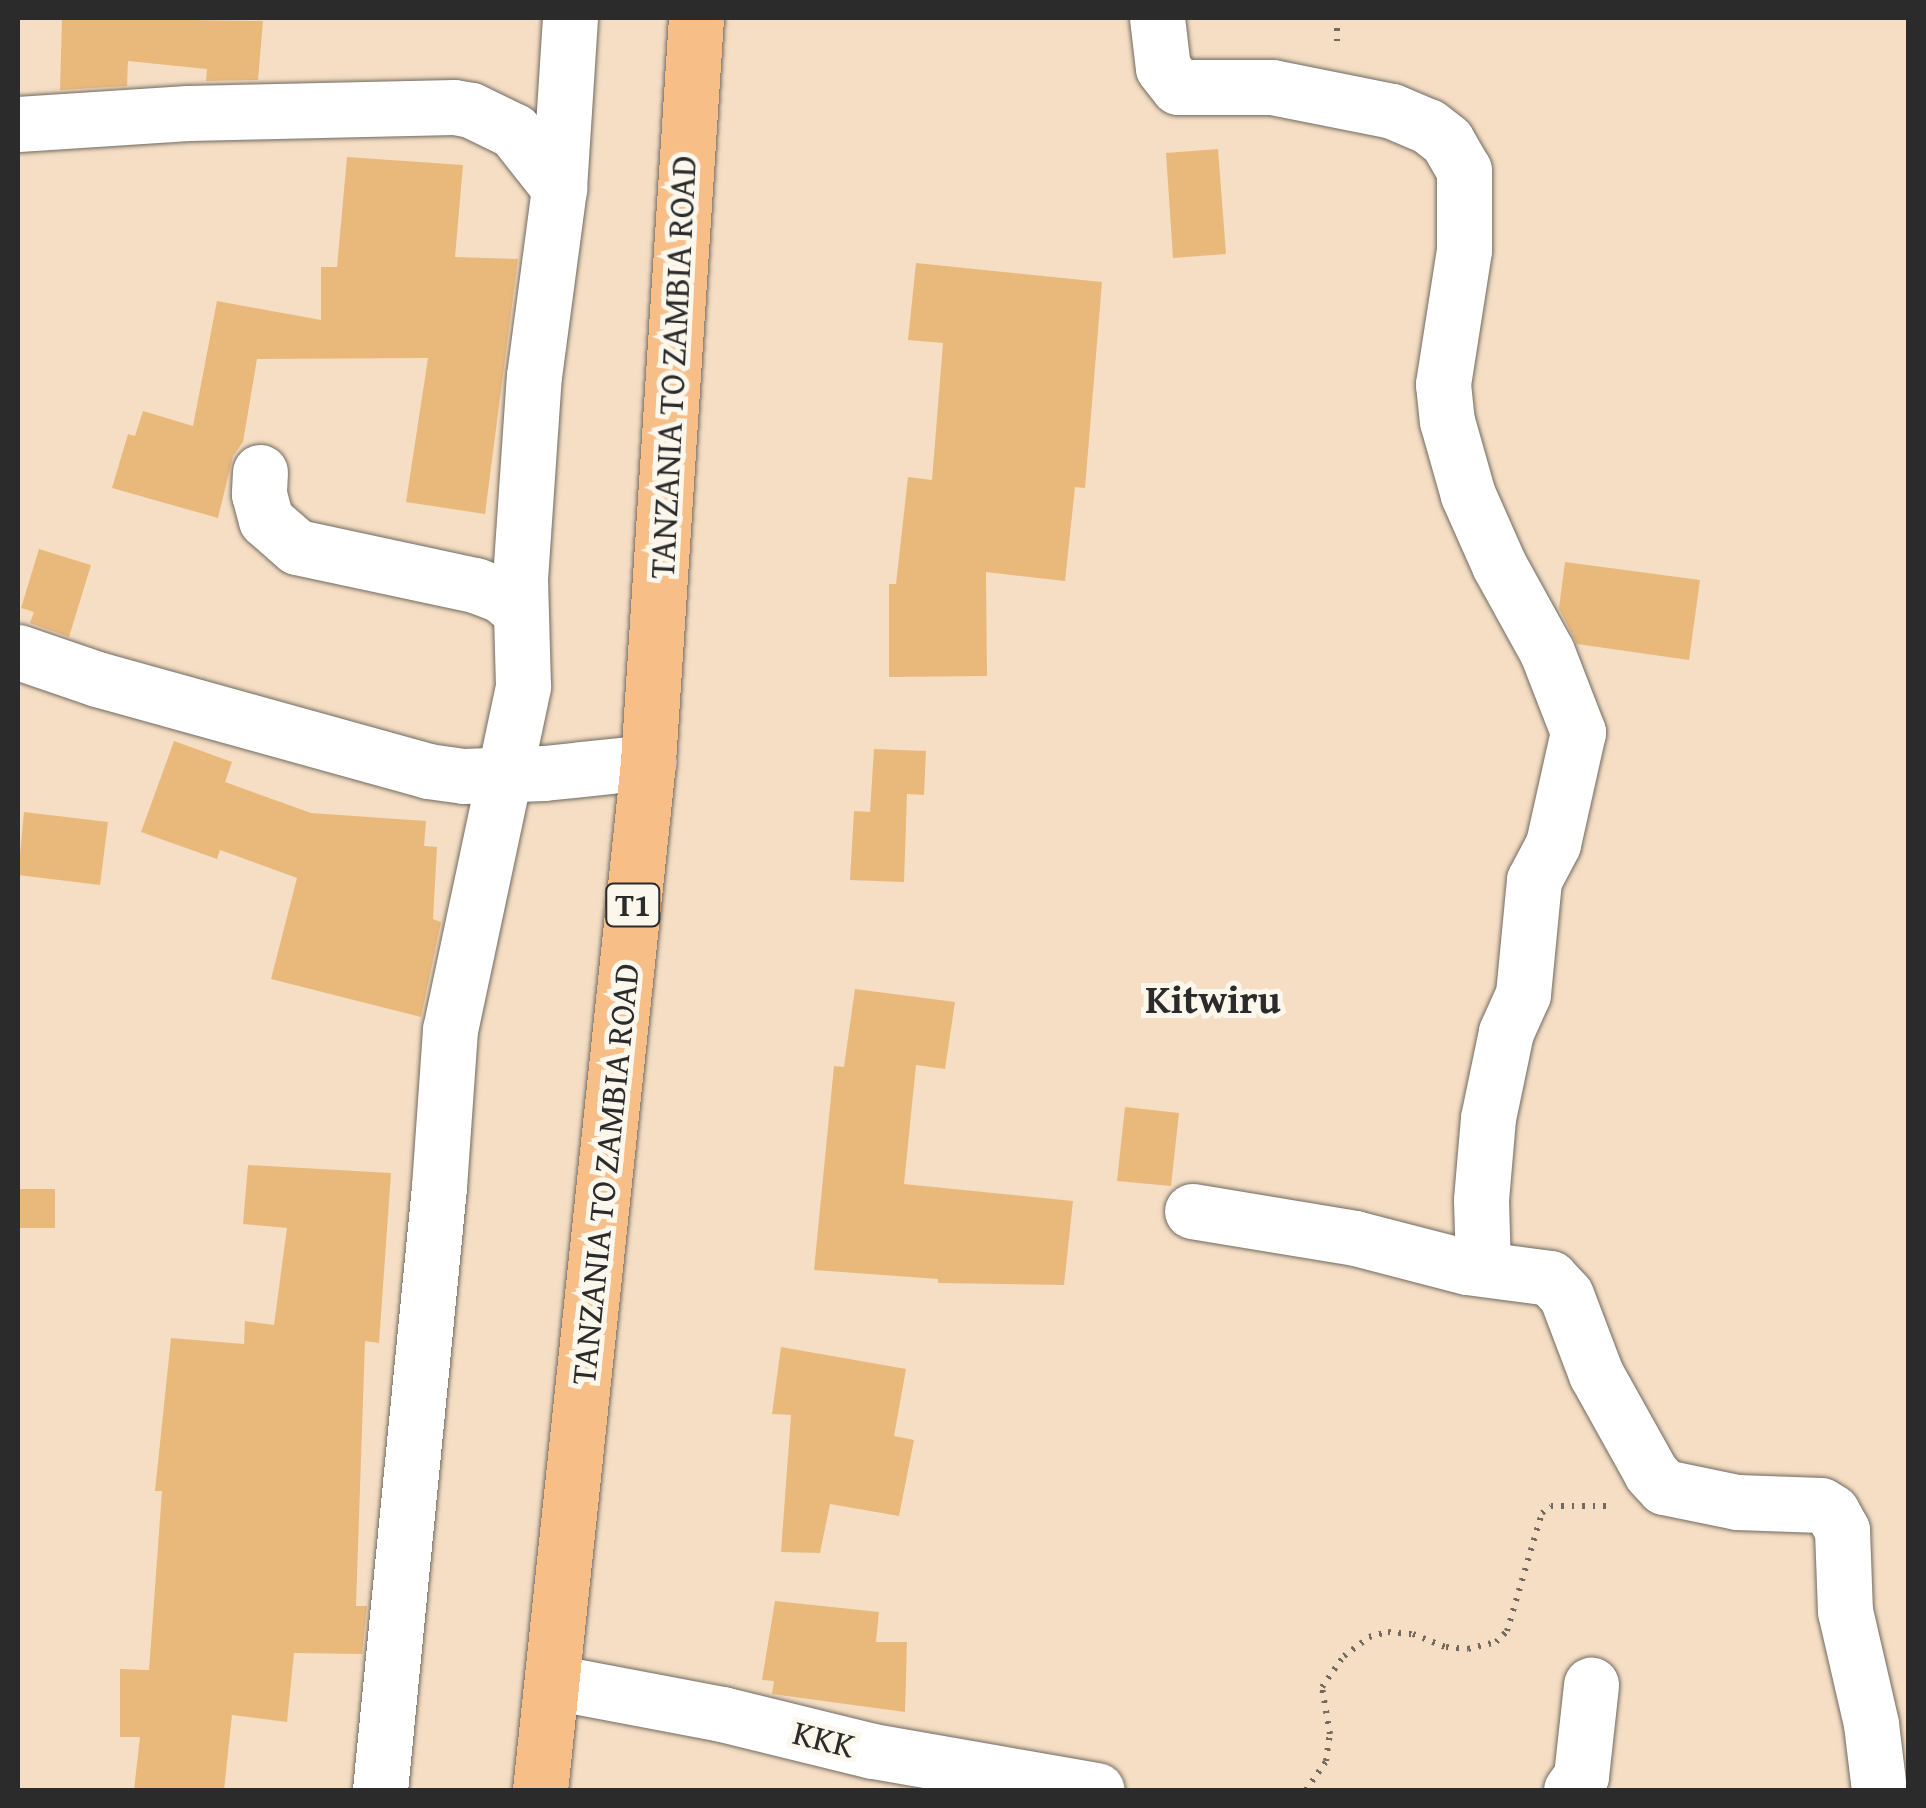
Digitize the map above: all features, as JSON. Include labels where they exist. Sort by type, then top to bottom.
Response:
[{"type":"highway","name":"TANZANIA TO ZAMBIA ROAD","points":[[540,1790],[648,762],[696,18]]},
{"type":"street","points":[[380,1790],[439,1186],[450,1030],[524,686],[520,610],[534,376],[559,188],[570,18]]},
{"type":"street","points":[[1157,18],[1165,74],[1178,87],[1272,86],[1392,112],[1428,126],[1446,141],[1464,170],[1467,217],[1443,384],[1447,421],[1468,495],[1499,566],[1547,652],[1578,732],[1554,844],[1534,880],[1523,994],[1506,1032],[1488,1118],[1480,1200],[1483,1268]]},
{"type":"street","points":[[18,124],[188,114],[454,107],[471,110],[514,132],[528,144],[559,188]]},
{"type":"street","points":[[260,472],[259,494],[266,520],[297,547],[474,585],[500,595],[520,610]]},
{"type":"street","points":[[18,652],[97,679],[428,771],[463,776],[648,762]]},
{"type":"street","points":[[1192,1211],[1355,1238],[1483,1268],[1538,1273],[1560,1285],[1596,1374],[1652,1473],[1677,1492],[1768,1505],[1821,1505],[1838,1519],[1844,1546],[1844,1611],[1872,1724],[1879,1790]]},
{"type":"street","name":"KKK","points":[[554,1682],[722,1714],[873,1752],[1096,1790]]},
{"type":"street","points":[[1571,1790],[1581,1776],[1590,1684]]},
{"type":"path","points":[[1306,1790],[1326,1761],[1330,1734],[1322,1687],[1344,1656],[1369,1637],[1388,1632],[1413,1634],[1446,1647],[1468,1648],[1496,1642],[1510,1623],[1542,1512],[1551,1506],[1630,1507],[1646,1496],[1652,1473]]},
{"type":"building","points":[[62,18],[263,21],[258,80],[206,81],[207,69],[128,61],[127,86],[60,90]]},
{"type":"building","points":[[1218,149],[1226,254],[1173,258],[1166,153]]},
{"type":"building","points":[[347,157],[463,165],[455,257],[518,259],[485,514],[406,502],[428,358],[257,359],[243,442],[233,456],[218,518],[112,488],[128,434],[135,436],[143,411],[193,426],[217,301],[321,320],[321,267],[337,267]]},
{"type":"building","points":[[916,263],[1102,282],[1085,488],[1075,487],[1065,581],[986,572],[987,676],[889,677],[889,584],[896,584],[908,477],[932,480],[943,343],[908,340]]},
{"type":"building","points":[[39,549],[91,565],[69,637],[30,623],[34,612],[21,608]]},
{"type":"building","points":[[1565,562],[1700,580],[1689,660],[1577,644],[1559,608]]},
{"type":"building","points":[[174,741],[232,762],[225,782],[311,813],[426,821],[424,846],[437,847],[433,919],[441,922],[421,1017],[271,979],[297,878],[220,850],[217,859],[141,832]]},
{"type":"building","points":[[874,749],[926,751],[924,795],[907,794],[904,882],[850,880],[854,811],[870,812]]},
{"type":"building","points":[[24,812],[108,822],[100,885],[18,875]]},
{"type":"building","points":[[855,989],[955,1002],[945,1069],[916,1065],[904,1184],[1073,1201],[1064,1285],[938,1283],[938,1279],[814,1270],[834,1066],[844,1067]]},
{"type":"building","points":[[1125,1107],[1179,1113],[1171,1186],[1117,1181]]},
{"type":"building","points":[[248,1165],[391,1173],[379,1343],[365,1341],[356,1606],[367,1606],[362,1654],[294,1653],[287,1722],[232,1715],[224,1790],[134,1790],[140,1737],[120,1737],[120,1669],[149,1670],[162,1491],[155,1491],[171,1338],[244,1344],[245,1321],[274,1325],[287,1228],[243,1224]]},
{"type":"building","points":[[18,1189],[55,1189],[55,1228],[18,1228]]},
{"type":"building","points":[[781,1347],[906,1369],[894,1436],[914,1440],[899,1516],[830,1504],[820,1553],[781,1552],[791,1415],[772,1414]]},
{"type":"building","points":[[775,1601],[879,1612],[876,1642],[907,1642],[905,1712],[772,1694],[774,1681],[762,1680]]},
{"type":"district","name":"Kitwiru","points":[[1213,999]]}]
